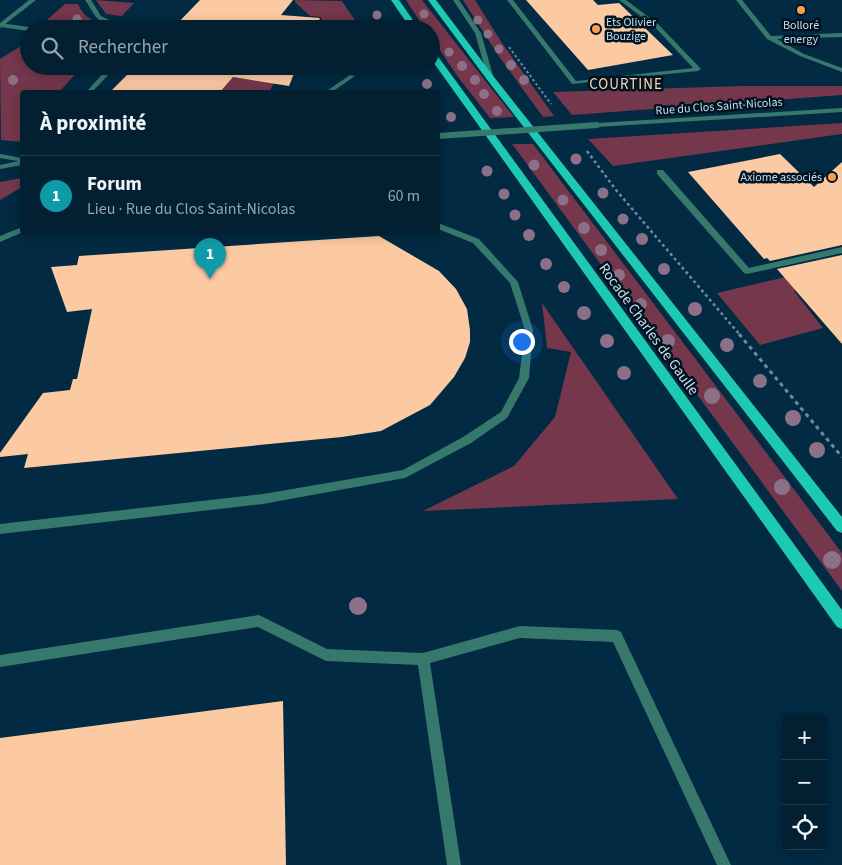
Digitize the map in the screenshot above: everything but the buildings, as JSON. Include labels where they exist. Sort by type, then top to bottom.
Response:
[{"type":"main road","points":[[395,0],[409,20]]},
{"type":"main road","name":"Rocade Charles de Gaulle","points":[[432,0],[491,79],[842,528]]},
{"type":"main road","name":"Rocade Charles de Gaulle","points":[[440,65],[842,622]]},
{"type":"street","points":[[0,26],[32,0]]},
{"type":"street","points":[[88,0],[99,17],[105,20]]},
{"type":"street","points":[[456,0],[478,33],[491,79]]},
{"type":"street","points":[[510,0],[574,83],[698,69],[656,25],[622,0]]},
{"type":"street","points":[[739,0],[769,38],[802,55],[842,70]]},
{"type":"street","points":[[0,26],[20,28]]},
{"type":"street","points":[[769,38],[842,35]]},
{"type":"street","points":[[91,90],[105,75]]},
{"type":"street","points":[[331,90],[352,76]]},
{"type":"street","name":"Rue du Clos Saint-Nicolas","points":[[440,136],[842,110]]},
{"type":"street","points":[[0,156],[20,161]]},
{"type":"street","points":[[0,167],[20,162]]},
{"type":"street","points":[[660,172],[747,271],[842,250]]},
{"type":"street","points":[[0,529],[263,499],[405,474],[468,440],[504,415],[524,378],[529,330],[514,282],[476,241],[440,227]]},
{"type":"street","points":[[0,239],[20,231]]},
{"type":"street","points":[[0,661],[259,620],[326,655],[423,660],[520,632],[617,636],[724,865]]},
{"type":"street","points":[[423,660],[454,865]]},
{"type":"path","points":[[506,42],[552,105]]},
{"type":"path","points":[[581,144],[616,190],[842,457]]},
{"type":"shaded area","points":[[96,0],[134,3],[122,16],[106,14]]},
{"type":"shaded area","points":[[295,0],[342,1],[355,20],[322,20],[321,17],[310,16]]},
{"type":"shaded area","points":[[406,0],[422,0],[438,20],[419,20]]},
{"type":"shaded area","points":[[463,0],[475,0],[502,43],[554,116],[543,117],[498,55]]},
{"type":"shaded area","points":[[65,4],[78,4],[84,14],[92,20],[47,20]]},
{"type":"shaded area","points":[[440,23],[514,117],[490,118],[440,50]]},
{"type":"shaded area","points":[[20,47],[20,75],[75,75],[61,90],[20,90],[20,142],[1,140],[0,59]]},
{"type":"shaded area","points":[[233,77],[274,83],[270,90],[222,90]]},
{"type":"shaded area","points":[[741,86],[842,86],[842,95],[572,115],[553,92]]},
{"type":"shaded area","points":[[842,123],[842,134],[613,166],[588,139]]},
{"type":"shaded area","points":[[512,144],[533,144],[842,553],[842,591]]},
{"type":"shaded area","points":[[20,178],[20,188],[0,200],[0,182]]},
{"type":"shaded area","points":[[799,274],[811,286],[794,291],[823,328],[760,345],[717,293]]},
{"type":"shaded area","points":[[542,303],[678,499],[423,511],[514,466],[555,417],[571,352],[547,348]]},
{"type":"place","name":"Bolloré energy","points":[[801,10]]},
{"type":"place","name":"Ets Olivier Bouzige","points":[[596,29]]},
{"type":"place","name":"Axiome associés","points":[[832,177]]},
{"type":"place","name":"Forum","points":[[210,279]]},
{"type":"district","name":"COURTINE","points":[[626,84]]}]
